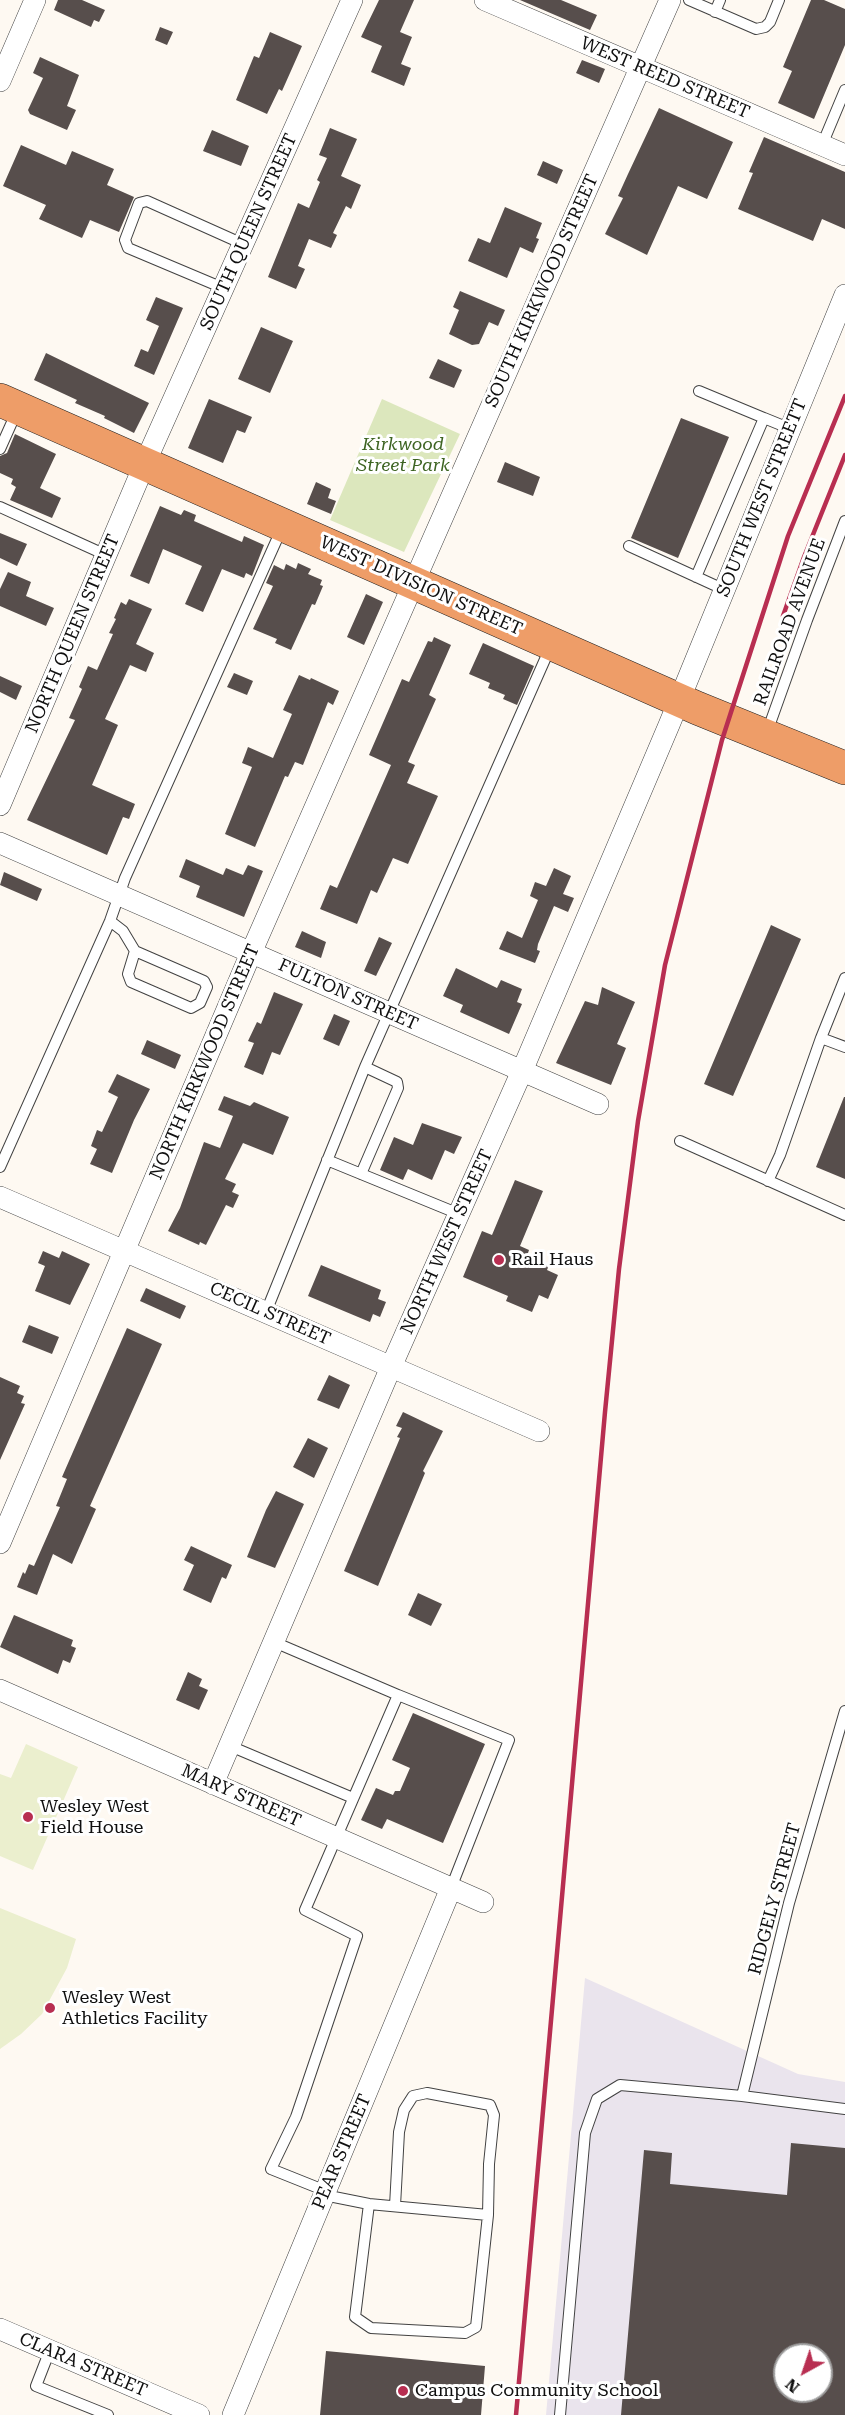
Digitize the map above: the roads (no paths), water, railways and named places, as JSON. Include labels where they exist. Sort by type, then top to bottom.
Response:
[{"type":"highway","name":"WEST DIVISION STREET","points":[[9,404],[551,644],[845,768]]},
{"type":"street","points":[[0,81],[35,0]]},
{"type":"street","name":"SOUTH QUEEN STREET","points":[[145,464],[352,0]]},
{"type":"street","name":"WEST REED STREET","points":[[485,0],[845,155]]},
{"type":"street","name":"SOUTH KIRKWOOD STREET","points":[[414,583],[670,0]]},
{"type":"street","name":"SOUTH WEST STREETT","points":[[680,700],[845,295]]},
{"type":"street","name":"NORTH QUEEN STREET","points":[[0,805],[145,464]]},
{"type":"street","name":"NORTH KIRKWOOD STREET","points":[[0,1542],[251,953],[414,583]]},
{"type":"street","name":"NORTH WEST STREET","points":[[213,1784],[680,700]]},
{"type":"street","name":"FULTON STREET","points":[[0,843],[598,1104]]},
{"type":"street","name":"CECIL STREET","points":[[0,1197],[539,1431]]},
{"type":"street","name":"MARY STREET","points":[[0,1690],[483,1902]]},
{"type":"street","name":"PEAR STREET","points":[[233,2415],[451,1888]]},
{"type":"street","name":"CLARA STREET","points":[[0,2329],[200,2415]]},
{"type":"lane","points":[[689,0],[756,29],[765,27],[770,22],[779,0]]},
{"type":"lane","points":[[716,12],[720,0]]},
{"type":"lane","points":[[822,145],[842,107],[845,90]]},
{"type":"lane","points":[[223,288],[128,248],[125,240],[139,203],[147,201],[243,244]]},
{"type":"lane","points":[[699,391],[791,429]]},
{"type":"lane","points":[[0,449],[9,404]]},
{"type":"lane","points":[[696,577],[764,418]]},
{"type":"lane","points":[[0,507],[106,555]]},
{"type":"lane","name":"RAILROAD AVENUE","points":[[766,735],[845,521]]},
{"type":"lane","points":[[0,1167],[283,525]]},
{"type":"lane","points":[[629,546],[725,590]]},
{"type":"lane","points":[[266,1312],[388,1013],[551,644]]},
{"type":"lane","points":[[110,921],[123,931],[135,951],[204,981],[207,987],[201,1003],[191,1008],[131,982],[128,974],[135,951]]},
{"type":"lane","points":[[768,1181],[780,1155],[821,1038],[845,978]]},
{"type":"lane","points":[[821,1038],[845,1047]]},
{"type":"lane","points":[[361,1174],[398,1088],[397,1082],[365,1067]]},
{"type":"lane","points":[[680,1141],[845,1215]]},
{"type":"lane","points":[[327,1160],[459,1214]]},
{"type":"lane","points":[[274,1642],[509,1740],[451,1888]]},
{"type":"lane","points":[[398,1695],[304,1910],[357,1936],[296,2117],[271,2169],[325,2193],[369,2204],[488,2215]]},
{"type":"lane","name":"RIDGELY STREET","points":[[742,2096],[789,1904],[845,1712]]},
{"type":"lane","points":[[230,1746],[353,1798]]},
{"type":"lane","points":[[560,2415],[585,2133],[597,2099],[620,2085],[742,2096],[845,2109]]},
{"type":"lane","points":[[369,2204],[355,2318],[371,2328],[465,2333],[476,2327],[488,2215],[489,2164],[494,2115],[490,2105],[427,2093],[413,2096],[404,2110],[399,2132],[395,2206]]},
{"type":"lane","points":[[50,2350],[36,2386],[108,2415]]},
{"type":"railway","points":[[516,2415],[605,1412],[619,1269],[638,1121],[665,965],[722,740],[788,536],[845,396]]},
{"type":"railway","points":[[783,616],[845,455]]},
{"type":"place","name":"Rail Haus","points":[[499,1260]]},
{"type":"place","name":"Wesley West Field House","points":[[28,1817]]},
{"type":"place","name":"Wesley West Athletics Facility","points":[[50,2008]]},
{"type":"place","name":"Campus Community School","points":[[403,2391]]},
{"type":"park label","name":"Kirkwood Street Park","points":[[403,455]]}]
